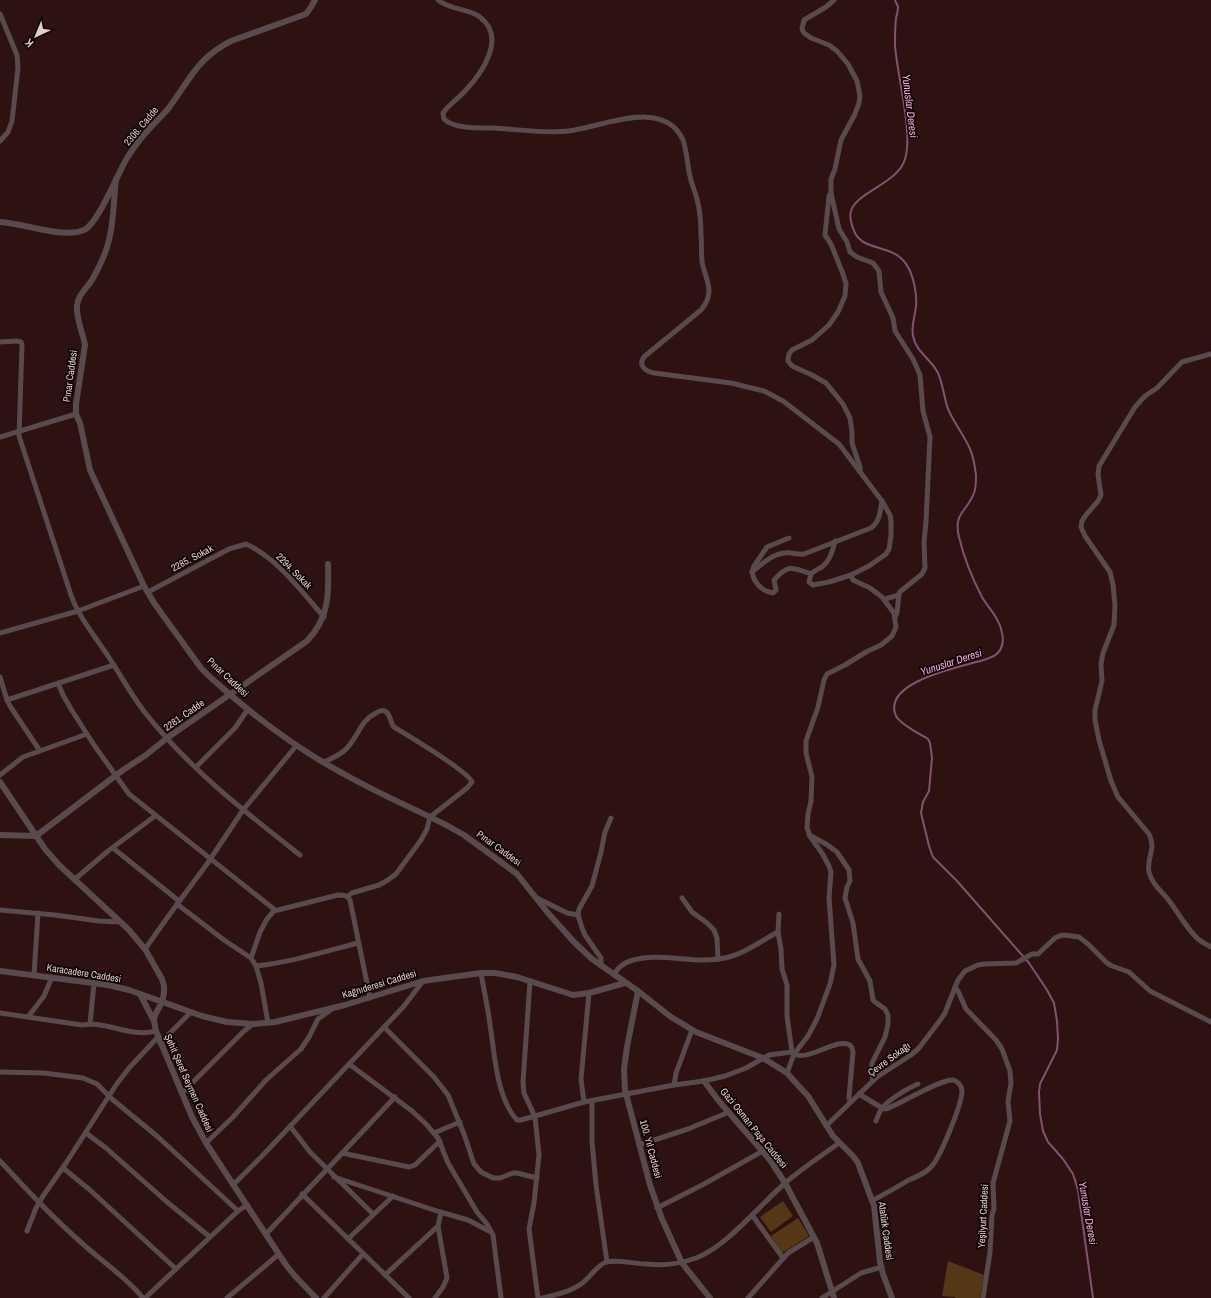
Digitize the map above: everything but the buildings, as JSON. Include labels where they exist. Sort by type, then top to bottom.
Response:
[{"type":"street","name":"2306. Cadde","points":[[0,222],[67,233],[85,229],[96,219],[127,159],[142,136],[168,109],[197,67],[206,57],[231,41],[306,14],[312,7],[315,0]]},
{"type":"street","points":[[438,0],[447,6],[462,9],[476,15],[489,26],[492,35],[490,53],[485,64],[468,88],[443,113],[444,119],[449,123],[472,127],[564,131],[582,129],[623,119],[646,117],[665,121],[673,126],[684,144],[690,178],[698,203],[702,260],[710,294],[701,310],[642,359],[641,364],[649,372],[731,383],[754,388],[770,394],[783,401],[835,440],[882,501],[891,521],[891,536],[889,549],[886,554],[876,562],[851,576],[813,585],[808,582],[811,574],[828,561],[832,554],[835,542]]},
{"type":"street","points":[[834,0],[826,7],[804,20],[802,29],[804,33],[811,38],[829,45],[837,51],[852,71],[859,90],[857,108],[840,140],[835,169],[831,179],[825,235],[831,244],[843,274],[846,284],[845,296],[838,312],[826,329],[812,340],[792,350],[789,354],[788,362],[792,366],[826,383],[844,404],[850,418],[852,444],[860,467],[860,472]]},
{"type":"street","points":[[0,14],[17,55],[18,68],[12,121],[8,132],[0,141]]},
{"type":"street","name":"Pınar Caddesi","points":[[116,179],[113,222],[108,244],[98,268],[78,300],[77,314],[85,345],[76,397],[76,414],[80,423],[90,470],[144,586],[154,603],[202,668],[248,709],[296,746],[348,777],[464,835],[508,866],[524,881],[565,933],[592,959],[638,991],[671,1017],[692,1030]]},
{"type":"street","points":[[786,1074],[793,1053],[808,1036],[817,1019],[830,984],[833,969],[832,929],[829,898],[830,866],[809,836],[806,824],[811,801],[812,777],[806,753],[806,742],[818,707],[824,680],[829,672],[849,663],[888,639],[895,630],[895,617],[901,590],[922,574],[925,568],[924,542],[930,437],[923,411],[920,375],[913,359],[895,331],[894,318],[881,292],[879,271],[873,263],[857,257],[850,252],[847,242],[839,229],[830,193]]},
{"type":"street","points":[[0,342],[20,341],[22,345],[19,436],[71,595],[78,611],[137,702],[167,738],[243,810],[300,855]]},
{"type":"street","points":[[1211,354],[1182,362],[1157,388],[1145,396],[1135,408],[1099,466],[1098,476],[1101,495],[1098,502],[1082,521],[1081,527],[1085,536],[1110,572],[1113,585],[1115,605],[1114,625],[1103,653],[1101,664],[1102,681],[1095,710],[1096,728],[1111,781],[1118,797],[1149,834],[1152,840],[1153,846],[1149,864],[1149,871],[1152,880],[1166,896],[1198,939],[1211,947]]},
{"type":"street","points":[[0,437],[76,414]]},
{"type":"street","points":[[752,572],[774,556],[787,553],[804,554],[866,530],[873,526],[879,518],[882,501]]},
{"type":"street","points":[[789,538],[771,544],[767,547],[754,566],[752,572],[756,583],[766,592],[772,594],[776,590],[774,580],[788,569],[792,567],[811,574]]},
{"type":"street","name":"2285. Sokak","points":[[148,592],[230,549],[246,544]]},
{"type":"street","name":"2294. Sokak","points":[[246,544],[260,552],[283,571],[324,617]]},
{"type":"street","name":"2281. Cadde","points":[[36,836],[167,738],[307,641],[324,617],[328,595],[328,564]]},
{"type":"street","points":[[851,576],[853,580],[870,588],[885,599],[895,617]]},
{"type":"street","points":[[0,633],[78,611],[144,586]]},
{"type":"street","points":[[885,599],[899,595]]},
{"type":"street","points":[[7,700],[114,665]]},
{"type":"street","points":[[0,677],[7,700],[40,751]]},
{"type":"street","points":[[58,683],[66,702],[115,776],[129,794],[276,910]]},
{"type":"street","points":[[196,767],[235,728],[248,709]]},
{"type":"street","points":[[251,958],[263,926],[271,913],[276,910],[338,895],[348,896],[379,885],[396,874],[421,840],[427,829],[430,817],[471,785],[471,780],[464,773],[394,727],[388,714],[381,710],[365,720],[348,746],[340,754],[324,762]]},
{"type":"street","points":[[0,775],[23,757],[87,734]]},
{"type":"street","points":[[145,949],[211,858],[243,810],[296,746]]},
{"type":"street","points":[[0,782],[36,836],[59,865],[121,922],[136,937],[145,949],[162,979],[164,986],[162,1002],[155,1015],[154,1022]]},
{"type":"street","points":[[74,880],[155,816]]},
{"type":"street","points":[[601,966],[601,958],[585,935],[578,915],[579,909],[591,889],[606,828],[611,818]]},
{"type":"street","points":[[0,835],[36,836]]},
{"type":"street","points":[[809,836],[826,844],[837,852],[849,870],[850,881],[845,898],[853,923],[858,959],[870,981],[873,1000],[885,1008],[888,1015],[888,1024],[885,1037],[874,1059],[872,1067],[873,1081]]},
{"type":"street","points":[[113,848],[224,940],[251,958],[256,966],[261,983],[268,1023]]},
{"type":"street","points":[[348,896],[370,998]]},
{"type":"street","points":[[536,897],[567,913],[578,915]]},
{"type":"street","points":[[682,898],[692,912],[714,930],[717,938],[718,959]]},
{"type":"street","points":[[0,910],[121,922]]},
{"type":"street","points":[[34,975],[38,913]]},
{"type":"street","points":[[779,914],[778,932],[782,969],[787,985],[787,1016],[793,1053]]},
{"type":"street","points":[[614,974],[623,964],[630,961],[653,957],[696,961],[726,958],[742,952],[778,932]]},
{"type":"street","name":"Çevre Sokağı","points":[[826,1126],[882,1073],[911,1055],[919,1048],[945,1013],[955,987],[962,974],[972,968],[984,964],[1012,963],[1031,955],[1038,954],[1059,936],[1064,935],[1079,937],[1107,963],[1129,972],[1150,991],[1211,1022]]},
{"type":"street","points":[[256,966],[317,954],[358,943]]},
{"type":"street","name":"Karacadere Caddesi","points":[[0,971],[94,983],[120,988],[162,1002]]},
{"type":"street","points":[[481,973],[496,1068],[501,1089],[508,1106],[517,1120],[535,1117],[584,1102],[674,1085],[704,1081],[734,1073],[769,1055],[793,1053],[808,1054],[843,1043],[850,1045],[853,1052],[849,1094],[850,1102]]},
{"type":"street","name":"Kağnıderesi Caddesi","points":[[162,1002],[190,1012],[227,1022],[253,1024],[268,1023],[332,1008],[370,998],[413,983],[481,973],[505,974],[573,995],[589,993],[625,983]]},
{"type":"street","points":[[28,1017],[44,996],[52,977]]},
{"type":"street","points":[[233,1185],[350,1064],[404,1006],[423,981]]},
{"type":"street","points":[[530,981],[523,1082],[524,1092],[535,1117],[539,1155],[529,1229],[538,1298]]},
{"type":"street","points":[[90,1024],[94,983]]},
{"type":"street","name":"Yeşilyurt Caddesi","points":[[955,987],[966,1008],[1002,1048],[1009,1065],[1011,1076],[1008,1100],[1010,1121],[993,1183],[994,1209],[992,1215],[990,1252],[983,1298]]},
{"type":"street","name":"100. Yıl Caddesi","points":[[638,991],[624,1069],[626,1094],[657,1208],[682,1262],[710,1298]]},
{"type":"street","points":[[584,1102],[581,1079],[589,993]]},
{"type":"street","name":"Şehit Şeref Seymen Caddesi","points":[[140,994],[154,1022],[159,1040],[192,1117],[206,1143],[279,1254],[294,1275],[316,1298]]},
{"type":"street","points":[[206,1143],[229,1121],[266,1080],[301,1049],[318,1020],[332,1008]]},
{"type":"street","points":[[27,1231],[39,1203],[129,1068],[190,1012]]},
{"type":"street","points":[[0,1013],[82,1025],[90,1024],[139,1033],[156,1031]]},
{"type":"street","points":[[182,1093],[244,1030],[253,1024]]},
{"type":"street","points":[[384,1027],[442,1085],[452,1101],[474,1164],[480,1172],[493,1178],[500,1178],[513,1173],[537,1178]]},
{"type":"street","points":[[674,1085],[678,1066],[692,1030]]},
{"type":"street","name":"Atatürk Caddesi","points":[[692,1030],[763,1058],[786,1074],[808,1096],[826,1126],[853,1156],[858,1163],[872,1201],[882,1267],[892,1298]]},
{"type":"street","points":[[350,1064],[394,1097],[421,1120],[440,1141],[445,1157],[477,1212],[487,1224],[491,1232],[494,1241],[501,1298]]},
{"type":"street","points":[[0,1072],[44,1073],[83,1078],[97,1084],[158,1137],[238,1211]]},
{"type":"street","points":[[859,1094],[886,1109],[936,1086],[953,1080],[958,1082],[962,1089],[962,1097],[956,1115],[936,1162],[927,1171],[872,1201]]},
{"type":"street","name":"Gazi Osman Paşa Caddesi","points":[[704,1081],[763,1151],[785,1183],[814,1237],[834,1298]]},
{"type":"street","points":[[876,1121],[882,1108],[903,1093],[907,1088],[918,1084]]},
{"type":"street","points":[[266,1234],[394,1097]]},
{"type":"street","points":[[592,1101],[592,1142],[606,1262]]},
{"type":"street","points":[[639,1145],[688,1129],[729,1112]]},
{"type":"street","points":[[434,1133],[460,1122]]},
{"type":"street","points":[[290,1126],[305,1147],[373,1214]]},
{"type":"street","points":[[86,1133],[106,1148],[167,1202],[210,1237]]},
{"type":"street","points":[[342,1154],[409,1167],[415,1166],[440,1141]]},
{"type":"street","points":[[542,1298],[573,1289],[583,1283],[606,1262],[613,1261],[660,1265],[682,1262],[709,1252],[728,1238],[785,1183],[840,1143]]},
{"type":"street","points":[[657,1208],[710,1181],[763,1151]]},
{"type":"street","points":[[1,1163],[39,1203],[84,1246],[144,1298],[238,1211],[247,1205]]},
{"type":"street","points":[[63,1168],[90,1190],[176,1269]]},
{"type":"street","points":[[334,1177],[468,1220],[491,1232]]},
{"type":"street","points":[[302,1194],[409,1298]]},
{"type":"street","points":[[348,1239],[392,1196]]},
{"type":"street","points":[[436,1298],[443,1287],[446,1278],[438,1226],[441,1212]]},
{"type":"street","points":[[752,1215],[783,1258]]},
{"type":"street","points":[[385,1275],[438,1226]]},
{"type":"street","points":[[748,1298],[783,1258],[791,1251],[814,1237]]},
{"type":"street","points":[[227,1298],[279,1254]]},
{"type":"street","points":[[324,1298],[363,1254]]},
{"type":"street","points":[[822,1298],[861,1273],[882,1267]]},
{"type":"shaded area","points":[[783,1201],[793,1216],[771,1232],[760,1217]]},
{"type":"shaded area","points":[[798,1218],[809,1236],[782,1253],[771,1236]]},
{"type":"shaded area","points":[[948,1261],[984,1275],[980,1298],[956,1298],[942,1296]]},
{"type":"waterway","name":"Yunuslar Deresi","points":[[895,0],[898,7],[895,44],[906,123],[906,153],[903,164],[898,171],[859,199],[854,205],[850,213],[852,225],[855,233],[860,239],[866,243],[896,255],[903,261],[911,273],[916,297],[912,328],[913,336],[917,347],[938,373],[948,409],[971,452],[976,475],[974,493],[959,518],[958,523],[959,537],[963,553],[982,597],[999,623],[1003,640],[1001,649],[994,656],[925,678],[911,685],[900,694],[894,704],[898,719],[906,726],[928,739],[930,743],[932,758],[929,791],[923,802],[921,813],[933,857],[957,881],[1029,963],[1054,1003],[1057,1021],[1057,1050],[1040,1084],[1040,1114],[1043,1131],[1048,1142],[1063,1159],[1073,1174],[1078,1190],[1093,1298]]}]
